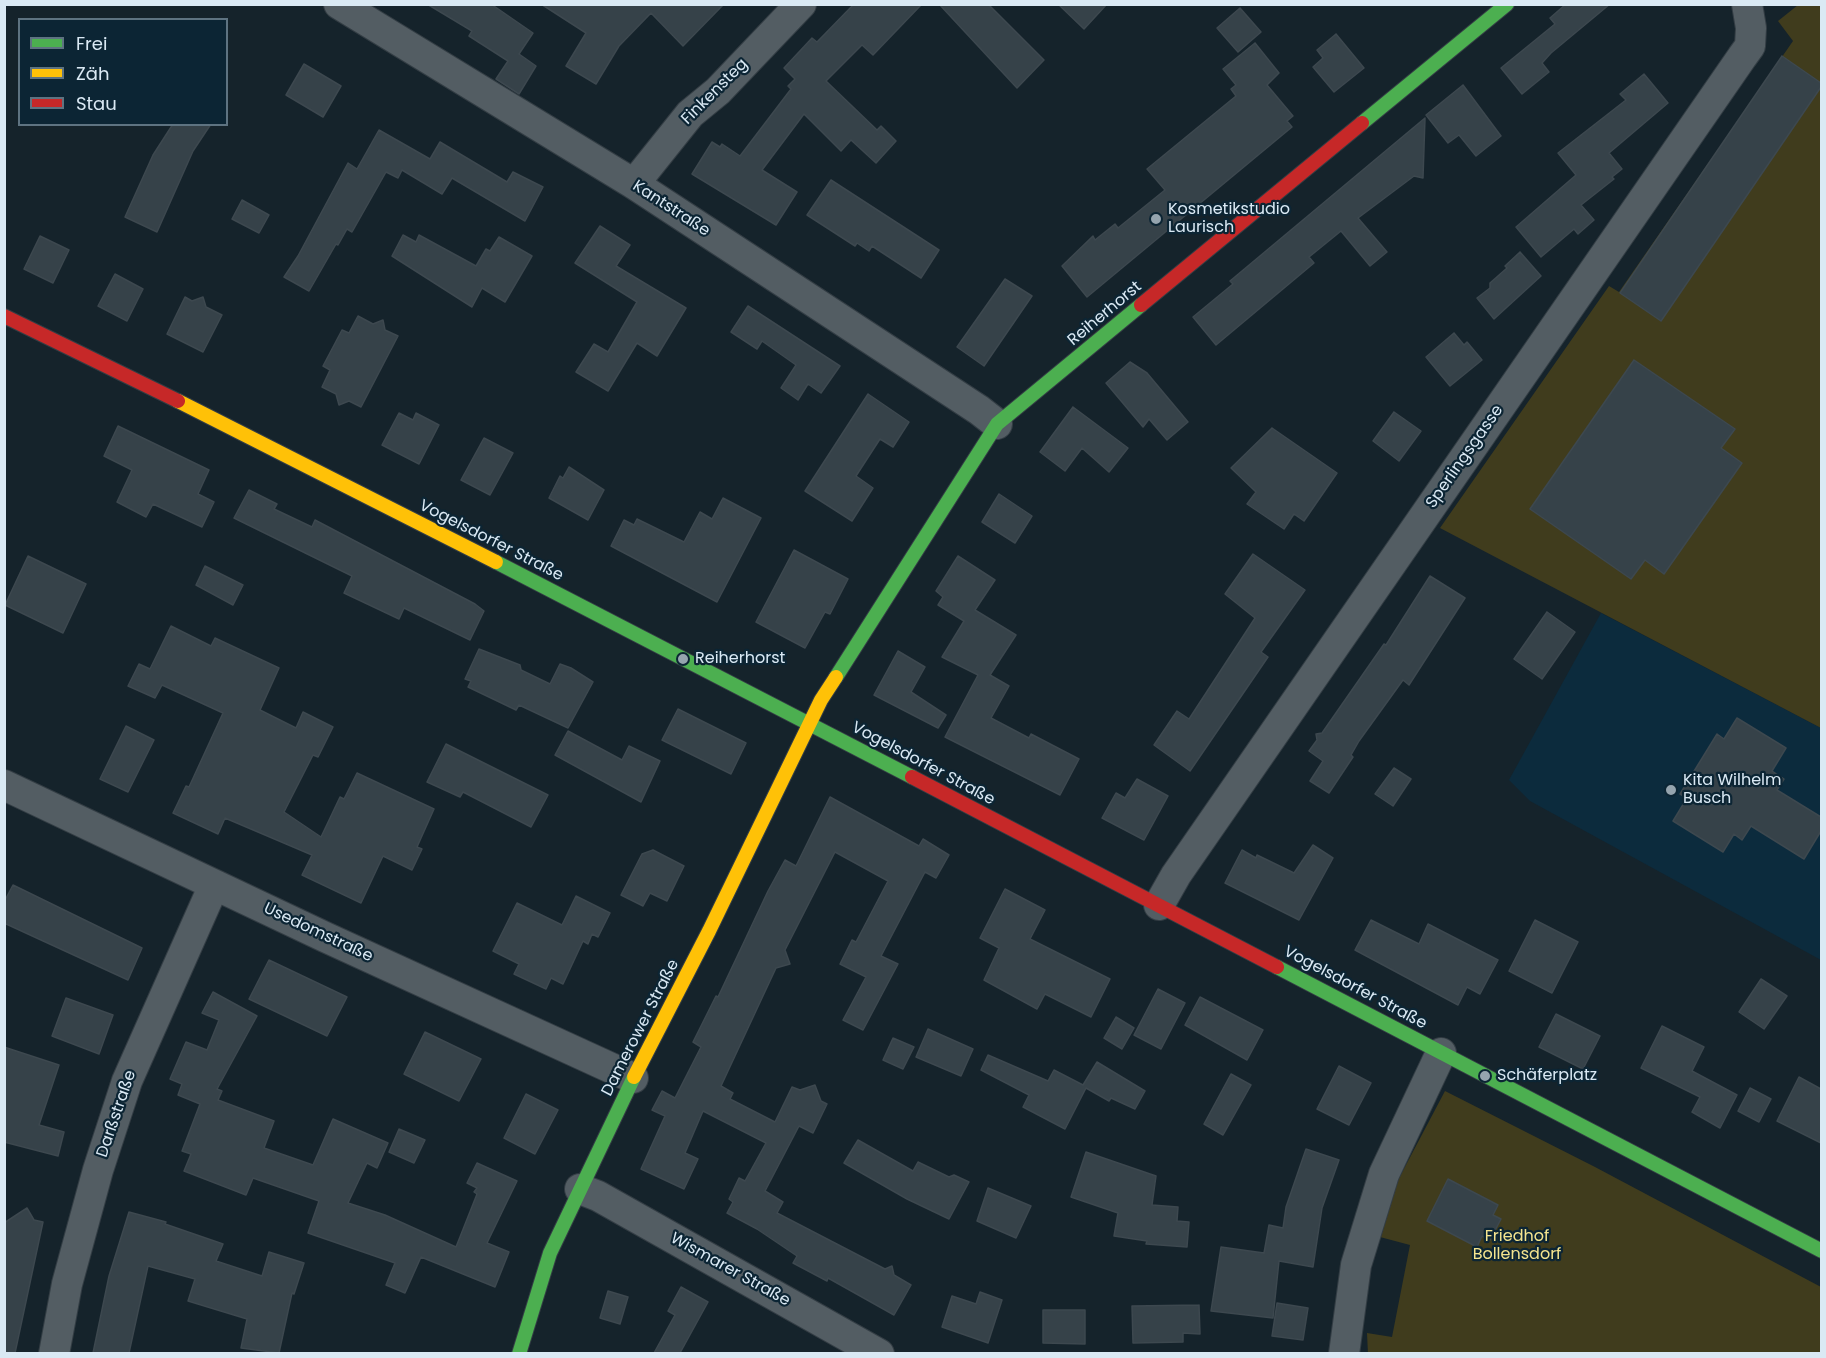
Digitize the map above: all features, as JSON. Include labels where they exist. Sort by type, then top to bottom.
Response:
[{"type":"street","name":"Kantstraße","points":[[339,4],[634,184],[997,424]]},
{"type":"street","name":"Finkensteg","points":[[634,184],[690,114],[718,91],[801,4]]},
{"type":"street","name":"Reiherhorst","points":[[810,724],[891,588],[997,424],[1507,4]]},
{"type":"street","name":"Sperlingsgasse","points":[[1159,905],[1183,865],[1750,46],[1751,28],[1747,4]]},
{"type":"street","name":"Vogelsdorfer Straße","points":[[4,316],[307,464],[1821,1251]]},
{"type":"street","name":"Damerower Straße","points":[[519,1353],[550,1253],[633,1078],[709,931],[810,724]]},
{"type":"street","name":"Usedomstraße","points":[[4,785],[214,885],[633,1078]]},
{"type":"street","name":"Darßstraße","points":[[54,1353],[67,1284],[98,1170],[127,1081],[214,885]]},
{"type":"street","points":[[1344,1353],[1356,1265],[1384,1173],[1441,1053]]},
{"type":"street","name":"Wismarer Straße","points":[[580,1189],[598,1196],[879,1353]]},
{"type":"shaded area","name":"Kita Wilhelm Busch","points":[[1601,613],[1821,728],[1821,960],[1530,801],[1509,780]]},
{"type":"green space","points":[[1798,5],[1821,5],[1821,728],[1440,528],[1609,286],[1619,292],[1793,41],[1778,21]]},
{"type":"green space","name":"Friedhof Bollensdorf","points":[[1445,1091],[1595,1167],[1821,1287],[1821,1353],[1368,1354],[1367,1333],[1392,1337],[1410,1245],[1380,1237],[1398,1180]]},
{"type":"building","points":[[427,4],[491,4],[533,33],[519,54],[536,66],[519,94],[496,79],[508,61],[469,36],[472,31]]},
{"type":"building","points":[[541,4],[724,4],[683,46],[651,13],[619,46],[596,84],[566,66],[586,33]]},
{"type":"building","points":[[854,4],[922,4],[873,55],[862,45],[826,81],[877,130],[881,126],[896,141],[876,163],[851,140],[841,151],[804,114],[762,170],[797,192],[776,225],[692,174],[712,142],[720,147],[722,144],[740,156],[791,89],[788,86],[795,79],[784,68],[812,38],[817,42]]},
{"type":"building","points":[[939,4],[988,4],[1044,60],[1017,88]]},
{"type":"building","points":[[1058,4],[1107,4],[1084,29]]},
{"type":"building","points":[[1566,4],[1610,4],[1551,53],[1542,63],[1549,72],[1522,94],[1501,68],[1555,24],[1550,18]]},
{"type":"building","points":[[1240,8],[1261,32],[1238,52],[1217,28]]},
{"type":"building","points":[[1336,34],[1364,68],[1334,92],[1313,67],[1323,58],[1317,50]]},
{"type":"building","points":[[1255,43],[1279,73],[1267,85],[1293,116],[1287,121],[1292,127],[1087,297],[1062,266],[1093,236],[1095,240],[1115,224],[1118,228],[1165,190],[1147,169],[1236,96],[1231,89],[1236,85],[1223,69]]},
{"type":"building","points":[[1782,56],[1821,83],[1821,87],[1661,321],[1620,293]]},
{"type":"building","points":[[304,64],[341,86],[323,117],[286,95]]},
{"type":"building","points":[[1644,74],[1668,103],[1609,153],[1622,169],[1612,177],[1614,179],[1581,205],[1594,220],[1578,234],[1574,229],[1541,257],[1516,227],[1576,175],[1558,153],[1626,100],[1620,94]]},
{"type":"building","points":[[1463,85],[1501,136],[1476,156],[1459,135],[1448,143],[1426,115]]},
{"type":"building","points":[[1425,118],[1423,178],[1414,176],[1358,218],[1387,252],[1370,266],[1341,231],[1309,257],[1314,263],[1216,345],[1193,317],[1233,284],[1230,281]]},
{"type":"building","points":[[172,126],[210,126],[193,151],[157,232],[125,217],[153,155]]},
{"type":"building","points":[[379,130],[430,159],[440,142],[507,182],[513,172],[543,187],[525,221],[452,178],[442,194],[402,170],[398,178],[386,172],[352,232],[347,229],[338,245],[336,244],[309,291],[284,277],[298,256],[348,163],[357,169]]},
{"type":"building","points":[[831,180],[939,250],[921,278],[872,246],[869,251],[857,243],[855,246],[807,215]]},
{"type":"building","points":[[242,200],[269,215],[259,233],[232,219]]},
{"type":"building","points":[[600,226],[630,245],[616,266],[686,308],[657,356],[637,343],[608,391],[576,372],[594,344],[608,352],[637,302],[575,263]]},
{"type":"building","points":[[403,235],[416,242],[419,235],[476,266],[486,249],[490,251],[499,237],[532,256],[505,302],[482,288],[472,307],[392,256]]},
{"type":"building","points":[[40,236],[69,250],[53,283],[24,269]]},
{"type":"building","points":[[1520,252],[1541,276],[1494,319],[1477,298],[1490,288],[1490,283]]},
{"type":"building","points":[[115,274],[143,289],[127,321],[98,306]]},
{"type":"building","points":[[1005,279],[1032,296],[984,366],[957,347]]},
{"type":"building","points":[[185,297],[192,301],[203,297],[206,307],[222,315],[203,352],[167,334]]},
{"type":"building","points":[[748,306],[840,366],[821,393],[808,384],[798,400],[781,388],[796,365],[762,341],[757,349],[731,332]]},
{"type":"building","points":[[358,316],[373,324],[383,320],[385,330],[398,336],[361,407],[349,401],[339,405],[336,394],[322,387],[330,370],[323,366],[342,330],[349,333]]},
{"type":"building","points":[[1454,333],[1464,345],[1467,342],[1482,360],[1450,386],[1426,357]]},
{"type":"building","points":[[1634,360],[1735,429],[1721,448],[1742,463],[1664,574],[1645,560],[1631,579],[1530,509]]},
{"type":"building","points":[[1130,362],[1147,373],[1188,422],[1167,440],[1149,419],[1143,427],[1106,383]]},
{"type":"building","points":[[868,394],[909,422],[893,447],[880,439],[856,476],[873,488],[852,521],[805,491]]},
{"type":"building","points":[[1073,407],[1128,448],[1109,472],[1082,448],[1065,471],[1040,452]]},
{"type":"building","points":[[1394,412],[1421,431],[1399,461],[1373,441]]},
{"type":"building","points":[[399,413],[413,420],[416,413],[439,425],[419,464],[382,445]]},
{"type":"building","points":[[118,426],[209,470],[198,494],[214,502],[202,527],[153,504],[146,517],[117,502],[132,470],[104,456]]},
{"type":"building","points":[[1272,428],[1337,473],[1304,521],[1294,514],[1284,529],[1247,504],[1256,492],[1231,468]]},
{"type":"building","points":[[484,438],[513,453],[490,495],[461,480]]},
{"type":"building","points":[[569,467],[604,490],[588,520],[549,498],[560,476],[563,478]]},
{"type":"building","points":[[249,490],[277,504],[274,509],[312,527],[315,520],[475,604],[484,611],[470,640],[404,608],[399,619],[344,593],[352,576],[234,518]]},
{"type":"building","points":[[999,494],[1032,516],[1015,543],[982,522]]},
{"type":"building","points":[[723,498],[761,518],[717,602],[611,546],[624,520],[634,525],[637,519],[684,542],[700,512],[712,519]]},
{"type":"building","points":[[794,550],[848,579],[830,614],[825,612],[805,648],[756,622]]},
{"type":"building","points":[[1253,554],[1305,590],[1261,652],[1268,657],[1190,771],[1154,745],[1177,711],[1189,719],[1255,618],[1225,594]]},
{"type":"building","points":[[28,556],[86,584],[63,633],[5,605]]},
{"type":"building","points":[[958,556],[995,580],[975,610],[1016,635],[990,675],[1009,686],[991,718],[1029,738],[1031,734],[1079,759],[1060,795],[945,737],[978,675],[942,657],[964,621],[938,605],[943,597],[936,591]]},
{"type":"building","points":[[205,566],[243,585],[233,605],[196,585]]},
{"type":"building","points":[[1430,576],[1465,598],[1409,685],[1403,680],[1359,741],[1351,755],[1353,757],[1329,793],[1310,781],[1323,761],[1309,751],[1317,740],[1316,734],[1322,733],[1384,644],[1386,645]]},
{"type":"building","points":[[1547,612],[1575,632],[1542,679],[1514,659]]},
{"type":"building","points":[[171,626],[211,646],[215,638],[279,668],[260,710],[296,728],[303,712],[333,727],[318,757],[313,755],[284,812],[321,837],[340,797],[344,799],[357,773],[434,809],[417,847],[422,849],[412,870],[383,856],[361,903],[302,875],[312,855],[225,818],[218,834],[173,813],[186,786],[189,787],[223,713],[162,685],[155,698],[128,686],[139,664],[150,669]]},
{"type":"building","points":[[479,649],[520,665],[521,670],[550,684],[560,664],[593,682],[568,728],[519,705],[516,710],[468,687],[471,681],[465,679]]},
{"type":"building","points":[[898,651],[925,667],[911,692],[946,715],[938,728],[874,695]]},
{"type":"building","points":[[678,709],[746,743],[731,774],[662,740]]},
{"type":"building","points":[[1737,718],[1786,748],[1772,771],[1784,779],[1777,790],[1821,817],[1821,831],[1804,859],[1751,826],[1742,840],[1734,834],[1723,852],[1673,821],[1687,798],[1680,794],[1717,734],[1724,739]]},
{"type":"building","points":[[126,726],[154,740],[128,792],[100,779]]},
{"type":"building","points":[[568,731],[622,760],[629,746],[660,761],[641,802],[555,755]]},
{"type":"building","points":[[446,744],[548,795],[531,827],[463,792],[460,797],[427,782]]},
{"type":"building","points":[[1394,768],[1411,779],[1393,806],[1375,794]]},
{"type":"building","points":[[1137,779],[1168,796],[1144,840],[1102,818],[1116,793],[1125,798]]},
{"type":"building","points":[[830,797],[919,846],[923,839],[949,855],[936,878],[925,872],[881,956],[898,964],[863,1030],[843,1020],[866,977],[840,964],[852,940],[856,942],[888,881],[835,852],[785,950],[790,964],[776,968],[721,1086],[733,1093],[730,1099],[775,1122],[792,1087],[800,1090],[815,1085],[821,1101],[827,1104],[813,1133],[799,1126],[765,1191],[783,1202],[777,1213],[885,1269],[892,1266],[894,1275],[911,1285],[894,1315],[828,1278],[827,1281],[793,1263],[797,1256],[757,1229],[727,1213],[733,1202],[729,1199],[739,1178],[745,1181],[766,1143],[703,1111],[685,1153],[698,1159],[684,1189],[641,1169],[665,1116],[652,1110],[662,1091],[675,1098],[701,1047],[693,1042],[716,996],[718,997],[768,891],[785,860],[796,866]]},
{"type":"building","points":[[1313,845],[1333,858],[1299,920],[1225,883],[1242,850],[1294,873]]},
{"type":"building","points":[[653,850],[684,866],[667,901],[650,893],[643,906],[621,895],[642,854]]},
{"type":"building","points":[[13,885],[142,948],[128,980],[4,923],[4,902]]},
{"type":"building","points":[[1005,889],[1045,910],[1030,939],[1110,979],[1091,1017],[1045,994],[1037,1009],[984,980],[999,948],[980,938]]},
{"type":"building","points":[[576,896],[610,913],[598,937],[592,934],[588,944],[583,941],[563,984],[551,978],[546,989],[514,974],[519,964],[493,951],[517,903],[562,925]]},
{"type":"building","points":[[1371,920],[1419,944],[1428,924],[1498,960],[1480,994],[1467,987],[1458,1005],[1355,950]]},
{"type":"building","points":[[1535,920],[1578,942],[1552,993],[1509,971]]},
{"type":"building","points":[[269,960],[347,997],[327,1036],[249,999]]},
{"type":"building","points":[[1761,979],[1787,996],[1764,1029],[1739,1012]]},
{"type":"building","points":[[1158,989],[1185,1003],[1161,1049],[1134,1035]]},
{"type":"building","points":[[213,992],[257,1016],[217,1089],[222,1091],[218,1100],[274,1121],[264,1148],[313,1165],[333,1119],[388,1143],[377,1168],[367,1163],[348,1203],[385,1215],[456,1247],[477,1194],[474,1192],[477,1188],[467,1183],[477,1163],[517,1181],[487,1243],[509,1252],[495,1287],[421,1257],[405,1293],[386,1285],[395,1263],[308,1233],[319,1201],[253,1178],[246,1195],[184,1171],[191,1154],[182,1151],[200,1104],[178,1095],[182,1084],[170,1079],[186,1042],[207,1050],[219,1020],[202,1013]]},
{"type":"building","points":[[1200,997],[1263,1030],[1247,1060],[1185,1025]]},
{"type":"building","points":[[66,998],[113,1015],[99,1054],[52,1036]]},
{"type":"building","points":[[1556,1014],[1600,1036],[1583,1069],[1539,1047]]},
{"type":"building","points":[[1116,1017],[1134,1028],[1122,1049],[1104,1038]]},
{"type":"building","points":[[1662,1026],[1704,1047],[1692,1071],[1737,1095],[1720,1128],[1692,1112],[1700,1097],[1641,1068]]},
{"type":"building","points":[[928,1029],[973,1049],[961,1076],[916,1057]]},
{"type":"building","points":[[425,1032],[481,1059],[459,1101],[404,1074]]},
{"type":"building","points":[[893,1038],[914,1047],[903,1069],[883,1060]]},
{"type":"building","points":[[4,1047],[59,1065],[39,1125],[64,1132],[58,1156],[4,1142]]},
{"type":"building","points":[[988,1055],[1048,1081],[1054,1070],[1083,1085],[1097,1062],[1145,1091],[1135,1109],[1111,1098],[1109,1101],[1086,1088],[1065,1129],[1023,1107],[1029,1095],[981,1070]]},
{"type":"building","points":[[1339,1066],[1371,1083],[1349,1125],[1317,1109]]},
{"type":"building","points":[[1231,1074],[1251,1085],[1223,1135],[1204,1124]]},
{"type":"building","points":[[1799,1077],[1821,1089],[1821,1143],[1777,1121]]},
{"type":"building","points":[[1750,1088],[1771,1099],[1759,1122],[1738,1111]]},
{"type":"building","points":[[526,1094],[558,1110],[535,1154],[504,1138]]},
{"type":"building","points":[[399,1129],[425,1140],[414,1163],[389,1152]]},
{"type":"building","points":[[858,1140],[913,1171],[918,1162],[949,1177],[954,1175],[969,1182],[949,1219],[907,1199],[844,1163]]},
{"type":"building","points":[[1306,1149],[1339,1160],[1322,1208],[1313,1267],[1279,1261],[1273,1318],[1211,1311],[1221,1247],[1264,1253],[1269,1225],[1283,1228],[1286,1207]]},
{"type":"building","points":[[1086,1152],[1156,1176],[1152,1205],[1178,1207],[1177,1221],[1189,1222],[1187,1247],[1146,1244],[1147,1241],[1114,1236],[1118,1213],[1071,1197]]},
{"type":"building","points":[[1448,1179],[1498,1205],[1493,1215],[1501,1219],[1490,1240],[1482,1236],[1477,1247],[1427,1221]]},
{"type":"building","points":[[988,1188],[1031,1206],[1016,1238],[977,1221]]},
{"type":"building","points":[[27,1208],[34,1220],[43,1222],[15,1353],[4,1353],[4,1223]]},
{"type":"building","points":[[129,1212],[166,1222],[165,1224],[223,1244],[216,1261],[262,1276],[269,1252],[304,1263],[294,1294],[292,1293],[279,1353],[241,1348],[247,1319],[188,1301],[195,1279],[148,1266],[129,1353],[93,1353],[109,1276]]},
{"type":"building","points":[[681,1287],[708,1302],[680,1353],[654,1353],[675,1315],[668,1311]]},
{"type":"building","points":[[608,1291],[628,1297],[620,1324],[600,1318]]},
{"type":"building","points":[[980,1292],[1002,1300],[988,1343],[942,1327],[952,1296],[976,1304]]},
{"type":"building","points":[[1277,1303],[1308,1308],[1303,1340],[1272,1336]]},
{"type":"building","points":[[1199,1305],[1200,1334],[1183,1333],[1183,1342],[1133,1343],[1132,1306]]},
{"type":"building","points":[[1043,1310],[1085,1310],[1085,1344],[1043,1343]]},
{"type":"traffic: fast","points":[[1362,123],[1507,4]]},
{"type":"traffic: fast","points":[[836,677],[997,424],[1141,305]]},
{"type":"traffic: fast","points":[[496,562],[912,777]]},
{"type":"traffic: fast","points":[[1277,967],[1822,1251]]},
{"type":"traffic: fast","points":[[519,1354],[550,1253],[634,1077]]},
{"type":"traffic: slow","points":[[178,401],[496,562]]},
{"type":"traffic: slow","points":[[634,1077],[709,931],[821,700],[836,677]]},
{"type":"traffic: jam","points":[[1141,305],[1362,123]]},
{"type":"traffic: jam","points":[[4,316],[178,401]]},
{"type":"traffic: jam","points":[[912,777],[1277,967]]},
{"type":"place","name":"Kosmetikstudio Laurisch","points":[[1156,219]]},
{"type":"place","name":"Reiherhorst","points":[[683,659]]},
{"type":"place","name":"Kita Wilhelm Busch","points":[[1671,790]]},
{"type":"place","name":"Schäferplatz","points":[[1485,1076]]}]
